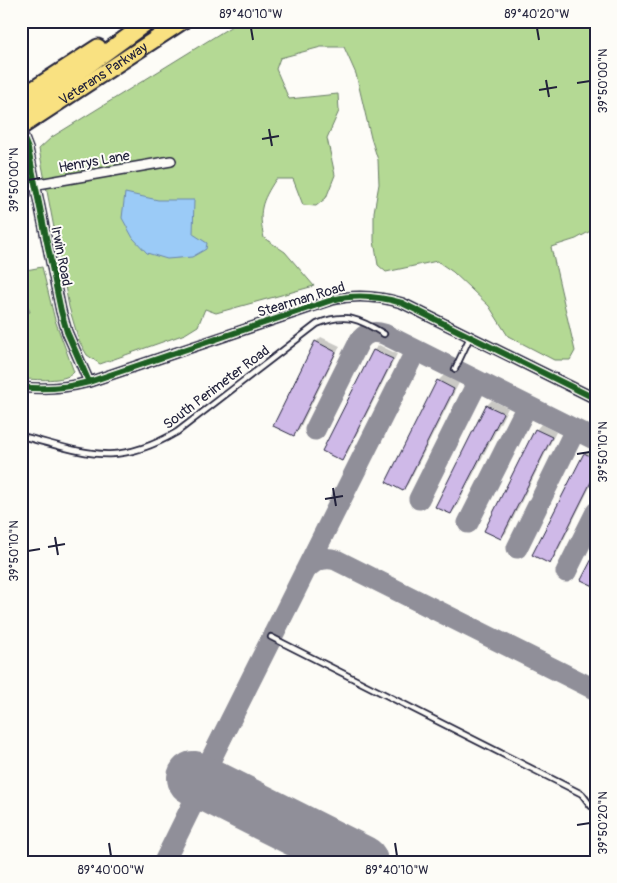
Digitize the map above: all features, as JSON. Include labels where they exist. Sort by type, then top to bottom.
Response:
[{"type":"highway","name":"Veterans Parkway","points":[[21,97],[137,21]]},
{"type":"highway","points":[[21,127],[28,110],[34,105],[149,21]]},
{"type":"highway","name":"Veterans Parkway","points":[[21,127],[183,21]]},
{"type":"street","name":"Irwin Road","points":[[21,127],[28,150],[53,277],[64,320],[89,382]]},
{"type":"street","name":"Henrys Lane","points":[[21,187],[171,161]]},
{"type":"street","name":"Stearman Road","points":[[21,387],[47,389],[89,382],[345,296],[373,296],[402,303],[596,399]]},
{"type":"lane","name":"South Perimeter Road","points":[[21,436],[89,454],[118,454],[145,448],[177,432],[317,324],[333,319],[357,319],[366,322],[384,334]]},
{"type":"lane","points":[[455,369],[470,337]]},
{"type":"lane","points":[[272,637],[582,794],[591,806]]},
{"type":"green space","points":[[240,21],[596,21],[596,228],[576,239],[551,247],[575,351],[570,360],[554,360],[508,336],[489,306],[453,272],[437,261],[386,272],[378,265],[374,241],[374,212],[379,184],[378,160],[356,74],[344,47],[321,47],[280,58],[276,69],[289,99],[338,94],[339,111],[327,138],[335,175],[326,198],[316,206],[303,205],[293,179],[276,179],[264,201],[261,214],[264,238],[285,252],[314,286],[216,313],[205,309],[198,326],[185,334],[100,364],[87,355],[79,341],[69,307],[39,149],[52,137]]},
{"type":"green space","points":[[42,267],[55,320],[74,372],[64,378],[57,379],[21,379],[21,313],[30,312],[21,289],[21,271]]},
{"type":"water","points":[[125,193],[158,200],[194,200],[193,234],[207,243],[206,249],[192,257],[167,259],[147,253],[133,238],[122,218]]},
{"type":"building","points":[[315,341],[336,352],[294,436],[273,426]]},
{"type":"building","points":[[373,350],[393,359],[342,461],[322,451]]},
{"type":"building","points":[[437,380],[454,389],[403,491],[386,482]]},
{"type":"building","points":[[486,405],[503,413],[451,514],[435,507]]},
{"type":"building","points":[[535,429],[552,437],[501,539],[484,531]]},
{"type":"building","points":[[584,453],[596,459],[596,472],[550,564],[532,555]]},
{"type":"building","points":[[596,551],[596,587],[581,580]]},
{"type":"taxiway","points":[[315,430],[360,340],[368,334],[377,333],[384,334],[596,440]]},
{"type":"taxiway","points":[[164,862],[203,783],[212,757],[416,350]]},
{"type":"taxiway","points":[[419,499],[478,381]]},
{"type":"taxiway","points":[[468,523],[527,406]]},
{"type":"taxiway","points":[[517,548],[575,430]]},
{"type":"taxiway","points":[[566,572],[596,512]]},
{"type":"taxiway","points":[[305,571],[311,564],[319,560],[336,560],[596,690]]},
{"type":"runway","points":[[194,778],[361,862]]},
{"type":"cycle path","points":[[21,131],[28,149],[61,311],[67,332],[89,382]]},
{"type":"cycle path","points":[[21,387],[55,388],[89,382],[332,300],[367,297],[402,303],[596,399]]}]
